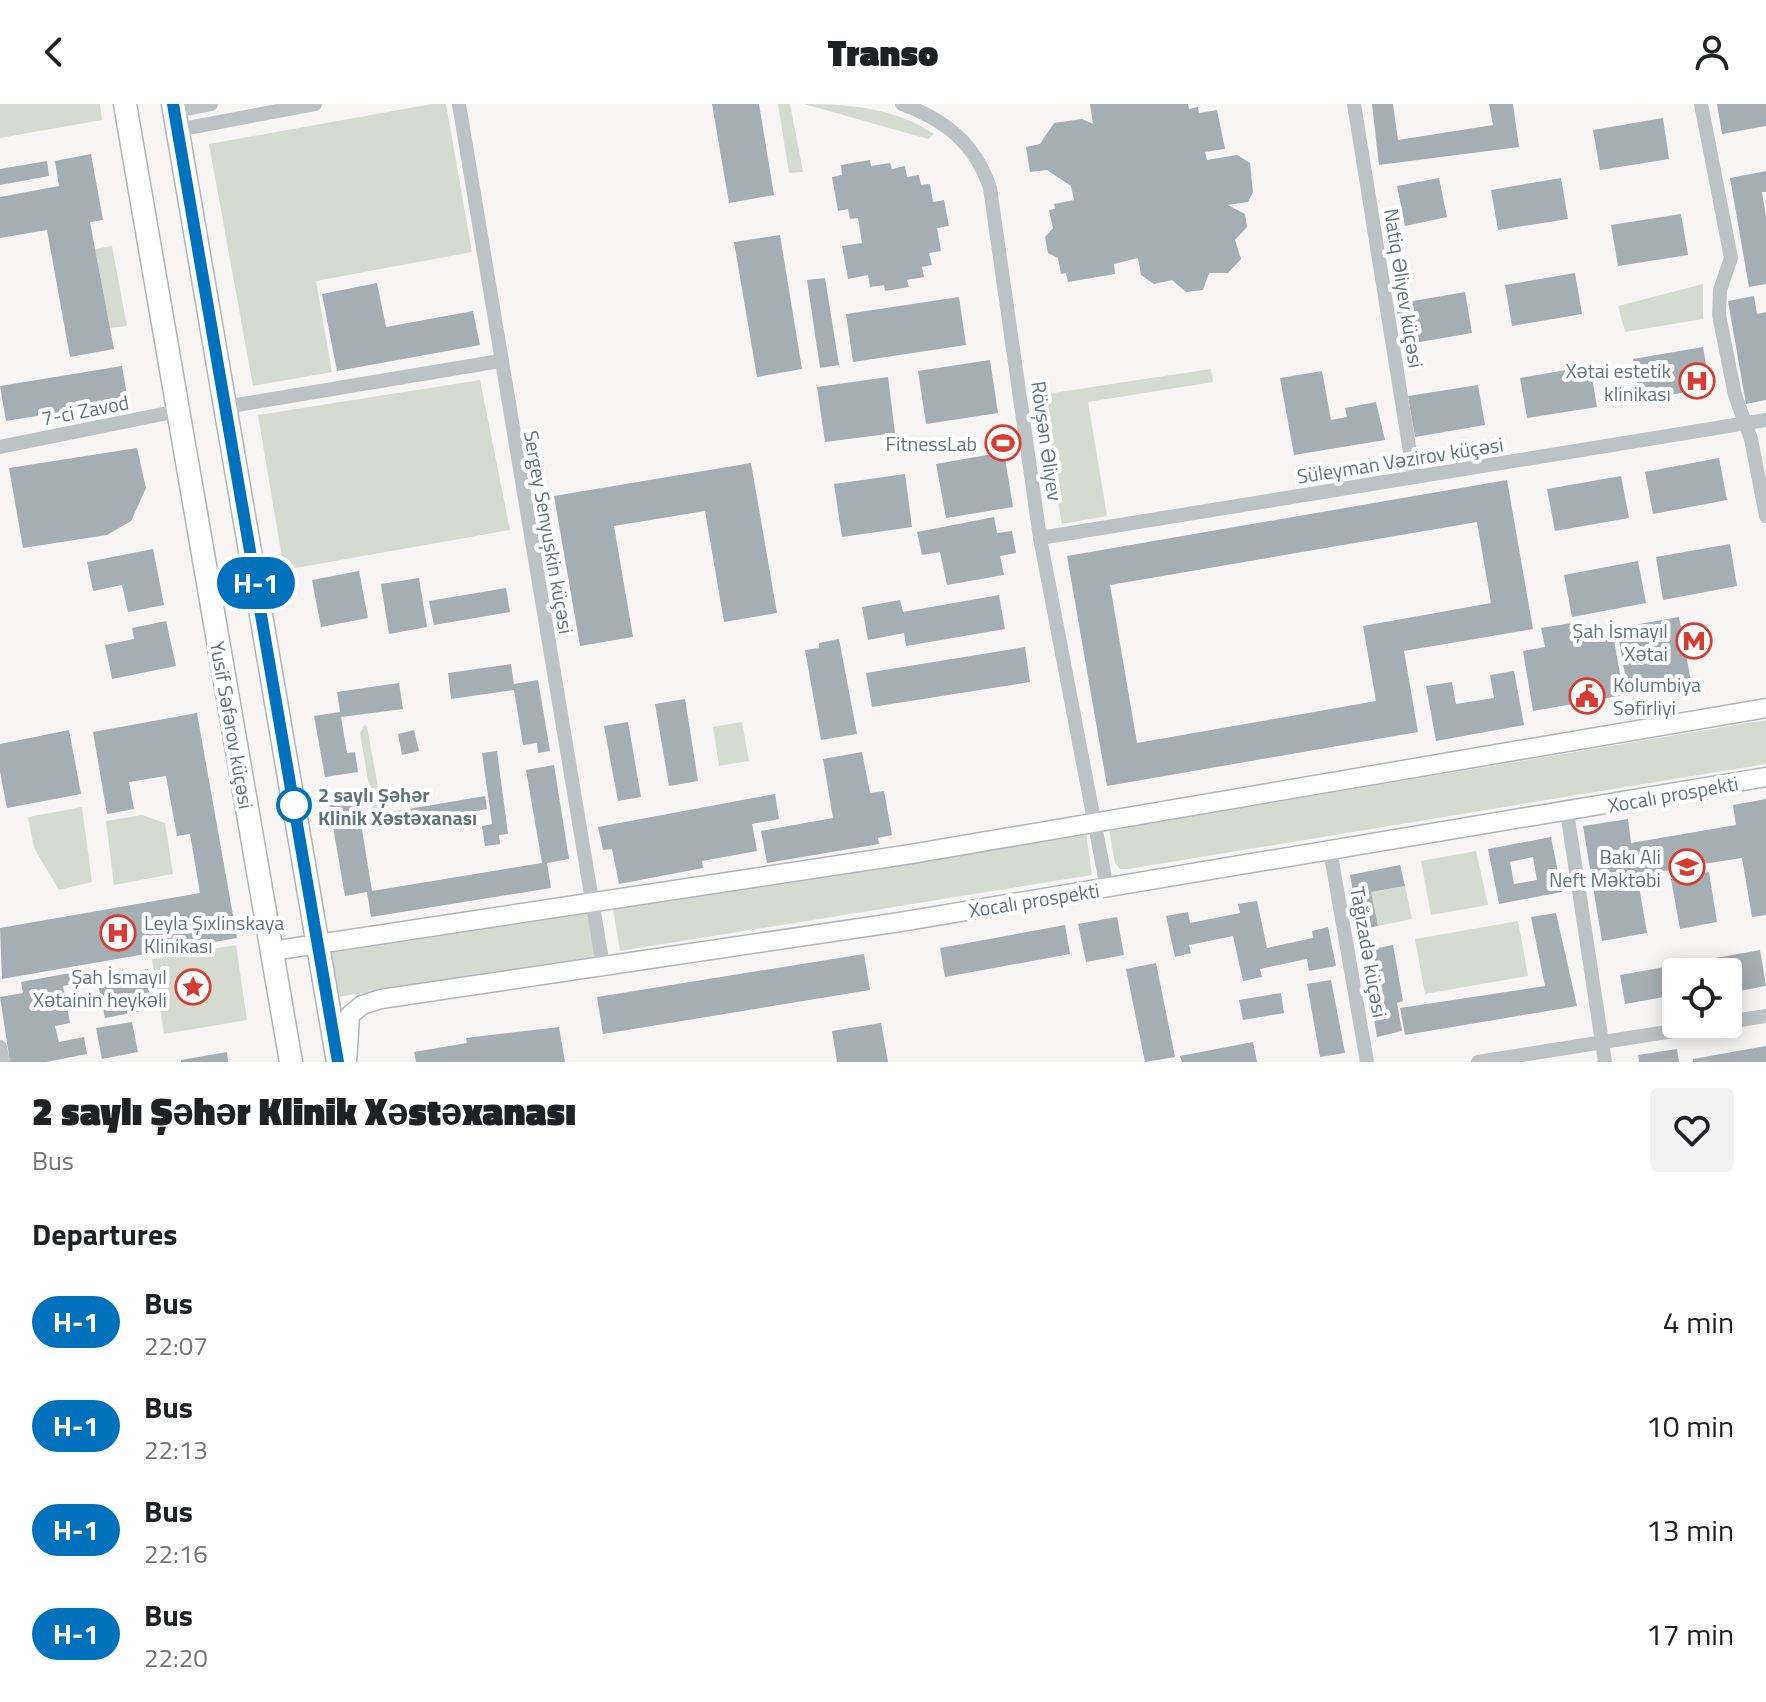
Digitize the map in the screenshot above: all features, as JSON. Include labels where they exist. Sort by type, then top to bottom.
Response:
[{"type":"highway","name":"Yusif Səfərov küçəsi","points":[[125,104],[291,1062]]},
{"type":"highway","points":[[175,115],[338,1062]]},
{"type":"main road","points":[[272,951],[1095,823],[1766,708]]},
{"type":"main road","name":"Xocalı prospekti","points":[[347,1062],[350,1015],[371,1002],[1107,888],[1766,777]]},
{"type":"street","points":[[175,115],[211,104]]},
{"type":"street","points":[[175,115],[315,104]]},
{"type":"street","name":"Sergey Senyuşkin küçəsi","points":[[459,104],[603,966]]},
{"type":"street","name":"Rövşən Əliyev","points":[[902,104],[932,117],[958,134],[977,157],[990,188],[1040,538],[1107,888]]},
{"type":"street","name":"Natiq Əliyev küçəsi","points":[[1354,104],[1414,477]]},
{"type":"street","points":[[1701,104],[1731,258],[1720,290],[1719,315],[1735,395],[1745,423],[1766,516]]},
{"type":"street","points":[[225,407],[500,361]]},
{"type":"street","name":"7-ci Zavod","points":[[0,447],[178,411]]},
{"type":"street","name":"Süleyman Vəzirov küçəsi","points":[[1040,538],[1766,420]]},
{"type":"street","points":[[1567,812],[1605,1062]]},
{"type":"street","name":"Tağızadə küçəsi","points":[[1330,850],[1367,1062]]},
{"type":"street","points":[[1742,1020],[1766,1016]]},
{"type":"street","points":[[1478,1062],[1662,1033]]},
{"type":"street","points":[[0,1047],[3,1062]]},
{"type":"shaded area","points":[[0,104],[100,104],[102,120],[0,138]]},
{"type":"shaded area","points":[[446,104],[472,252],[316,281],[332,372],[253,386],[209,144]]},
{"type":"shaded area","points":[[778,104],[790,104],[803,172],[789,173]]},
{"type":"shaded area","points":[[804,104],[872,109],[904,118],[934,134],[928,139]]},
{"type":"shaded area","points":[[112,246],[127,326],[110,328],[95,249]]},
{"type":"shaded area","points":[[1703,284],[1703,319],[1625,332],[1618,306]]},
{"type":"shaded area","points":[[1211,369],[1213,382],[1088,402],[1107,516],[1062,524],[1039,395]]},
{"type":"shaded area","points":[[480,380],[510,530],[284,570],[258,415]]},
{"type":"shaded area","points":[[1766,720],[1766,764],[1128,869],[1120,869],[1115,863],[1109,830]]},
{"type":"shaded area","points":[[742,722],[749,761],[719,766],[713,727]]},
{"type":"shaded area","points":[[365,724],[382,809],[373,810],[360,733]]},
{"type":"shaded area","points":[[82,807],[92,882],[59,890],[34,848],[28,817]]},
{"type":"shaded area","points":[[142,815],[165,823],[173,874],[114,885],[106,821]]},
{"type":"shaded area","points":[[1086,832],[1092,875],[620,951],[613,909]]},
{"type":"shaded area","points":[[1476,851],[1488,905],[1431,915],[1421,861]]},
{"type":"shaded area","points":[[1405,886],[1412,919],[1378,926],[1371,892]]},
{"type":"shaded area","points":[[588,913],[595,957],[337,997],[330,953]]},
{"type":"shaded area","points":[[1518,921],[1528,976],[1425,994],[1415,939]]},
{"type":"shaded area","points":[[236,945],[247,1020],[164,1034],[152,959]]},
{"type":"building","points":[[712,104],[759,104],[774,195],[729,203]]},
{"type":"building","points":[[1090,104],[1188,104],[1189,109],[1198,107],[1199,113],[1217,110],[1225,149],[1205,152],[1207,160],[1237,155],[1250,163],[1253,192],[1248,202],[1228,205],[1245,214],[1247,227],[1235,240],[1241,259],[1228,273],[1209,273],[1203,290],[1186,292],[1172,280],[1154,284],[1141,275],[1138,258],[1114,264],[1115,274],[1068,282],[1066,273],[1061,274],[1058,258],[1048,253],[1045,237],[1053,228],[1049,210],[1055,209],[1054,204],[1074,200],[1071,186],[1047,170],[1030,172],[1026,147],[1040,144],[1054,123],[1082,119],[1093,124]]},
{"type":"building","points":[[1372,104],[1393,104],[1398,140],[1493,125],[1489,104],[1513,104],[1519,147],[1379,165]]},
{"type":"building","points":[[1717,104],[1766,104],[1766,126],[1722,134]]},
{"type":"building","points":[[1663,118],[1669,159],[1600,170],[1593,130]]},
{"type":"building","points":[[91,154],[103,220],[90,222],[114,349],[70,357],[47,230],[0,238],[0,197],[59,186],[55,161]]},
{"type":"building","points":[[870,160],[871,166],[890,163],[892,169],[905,166],[907,177],[919,175],[921,185],[930,184],[933,202],[944,200],[949,226],[937,228],[941,251],[929,253],[932,265],[922,267],[924,277],[907,280],[909,287],[885,291],[884,285],[870,287],[868,275],[848,279],[842,246],[862,243],[858,218],[850,219],[848,209],[838,211],[832,177],[842,175],[841,165]]},
{"type":"building","points":[[47,161],[49,176],[0,185],[0,169]]},
{"type":"building","points":[[1766,171],[1766,192],[1762,192],[1766,216],[1766,284],[1749,287],[1730,178]]},
{"type":"building","points":[[1439,178],[1447,217],[1405,226],[1397,186]]},
{"type":"building","points":[[1561,178],[1568,219],[1498,230],[1491,190]]},
{"type":"building","points":[[1681,214],[1688,255],[1618,266],[1611,225]]},
{"type":"building","points":[[780,235],[802,369],[757,377],[734,242]]},
{"type":"building","points":[[1575,273],[1582,314],[1512,326],[1505,285]]},
{"type":"building","points":[[825,278],[839,365],[820,368],[807,280]]},
{"type":"building","points":[[377,283],[386,327],[473,311],[480,345],[337,371],[322,294]]},
{"type":"building","points":[[1465,292],[1472,333],[1402,345],[1396,304]]},
{"type":"building","points":[[1754,296],[1757,314],[1766,312],[1766,400],[1746,404],[1728,301]]},
{"type":"building","points":[[959,297],[966,345],[853,362],[846,314]]},
{"type":"building","points":[[1703,347],[1710,388],[1640,400],[1633,359]]},
{"type":"building","points":[[990,360],[998,413],[926,424],[918,371]]},
{"type":"building","points":[[122,366],[128,401],[6,421],[0,386]]},
{"type":"building","points":[[1590,366],[1597,407],[1527,418],[1520,378]]},
{"type":"building","points":[[1322,371],[1331,420],[1347,417],[1345,408],[1376,402],[1385,440],[1294,455],[1280,378]]},
{"type":"building","points":[[888,377],[895,433],[825,442],[817,387]]},
{"type":"building","points":[[1478,385],[1485,425],[1415,437],[1408,396]]},
{"type":"building","points":[[137,448],[146,488],[131,521],[107,535],[23,548],[9,468]]},
{"type":"building","points":[[1004,452],[1013,507],[946,518],[936,464]]},
{"type":"building","points":[[1719,458],[1727,500],[1653,514],[1645,472]]},
{"type":"building","points":[[751,463],[777,613],[724,622],[705,511],[614,526],[633,637],[580,646],[554,496]]},
{"type":"building","points":[[905,474],[912,527],[842,537],[834,484]]},
{"type":"building","points":[[1621,476],[1629,518],[1555,531],[1547,489]]},
{"type":"building","points":[[1507,480],[1533,629],[1404,651],[1418,732],[1107,786],[1067,556]],"holes":[[[1477,522],[1491,603],[1363,626],[1376,701],[1137,743],[1110,585]]]},
{"type":"building","points":[[994,517],[997,533],[1012,531],[1016,553],[1000,556],[1004,575],[947,585],[940,552],[922,555],[917,532]]},
{"type":"building","points":[[1730,544],[1737,586],[1663,600],[1656,557]]},
{"type":"building","points":[[153,549],[164,605],[128,612],[122,585],[93,591],[87,562]]},
{"type":"building","points":[[1638,561],[1646,603],[1572,617],[1564,575]]},
{"type":"building","points":[[359,571],[368,618],[321,627],[312,580]]},
{"type":"building","points":[[419,578],[427,627],[389,634],[381,584]]},
{"type":"building","points":[[506,588],[510,612],[434,625],[429,601]]},
{"type":"building","points":[[999,595],[1005,629],[906,646],[904,633],[868,640],[862,607],[900,600],[903,612]]},
{"type":"building","points":[[1679,617],[1691,681],[1628,692],[1617,628]]},
{"type":"building","points":[[166,621],[176,666],[112,679],[105,645],[134,639],[132,628]]},
{"type":"building","points":[[1578,622],[1580,630],[1591,628],[1593,639],[1613,635],[1624,695],[1533,711],[1523,651],[1545,647],[1541,628]]},
{"type":"building","points":[[839,639],[857,734],[821,740],[805,650],[819,648],[819,643]]},
{"type":"building","points":[[1025,647],[1030,682],[872,707],[866,673]]},
{"type":"building","points":[[511,664],[514,684],[538,680],[550,751],[538,753],[537,743],[523,745],[514,690],[451,699],[448,673]]},
{"type":"building","points":[[1514,671],[1524,725],[1436,741],[1426,686],[1452,682],[1456,704],[1494,698],[1490,675]]},
{"type":"building","points":[[399,683],[403,709],[341,717],[347,753],[355,752],[358,772],[325,777],[314,716],[340,712],[337,692]]},
{"type":"building","points":[[685,699],[698,781],[669,786],[655,704]]},
{"type":"building","points":[[197,713],[237,938],[2,979],[0,928],[200,893],[190,834],[177,836],[166,776],[129,782],[134,809],[107,814],[93,732]]},
{"type":"building","points":[[628,722],[641,797],[618,801],[604,726]]},
{"type":"building","points":[[69,730],[81,794],[7,808],[0,772],[0,744]]},
{"type":"building","points":[[414,730],[419,751],[402,755],[398,734]]},
{"type":"building","points":[[497,751],[508,834],[499,835],[500,844],[485,846],[482,826],[492,824],[482,753]]},
{"type":"building","points":[[862,752],[870,793],[884,791],[892,835],[878,838],[879,844],[767,863],[761,831],[833,818],[823,759]]},
{"type":"building","points":[[554,765],[569,859],[547,863],[551,888],[371,917],[367,892],[345,896],[329,804],[357,799],[372,891],[542,863],[526,770]]},
{"type":"building","points":[[775,794],[779,819],[752,824],[757,851],[702,861],[703,868],[619,884],[612,849],[603,850],[598,827]]},
{"type":"building","points":[[485,796],[487,809],[382,828],[379,814]]},
{"type":"building","points":[[1766,799],[1766,915],[1752,917],[1742,858],[1697,865],[1699,873],[1709,872],[1717,922],[1680,929],[1671,879],[1679,878],[1677,869],[1637,875],[1647,933],[1602,941],[1583,826],[1628,819],[1631,843],[1736,825],[1733,805]]},
{"type":"building","points":[[1551,837],[1562,892],[1499,904],[1488,849]],"holes":[[[1533,857],[1537,880],[1514,884],[1510,862]]]},
{"type":"building","points":[[1400,865],[1405,886],[1371,892],[1378,926],[1360,930],[1350,875]]},
{"type":"building","points":[[1257,901],[1267,948],[1313,938],[1312,931],[1328,927],[1336,966],[1309,971],[1307,959],[1260,969],[1262,977],[1243,981],[1233,936],[1189,945],[1191,953],[1175,957],[1166,916],[1188,912],[1190,923],[1240,913],[1238,904]]},
{"type":"building","points":[[1556,913],[1577,1006],[1405,1035],[1400,1008],[1545,986],[1531,917]]},
{"type":"building","points":[[1117,917],[1124,955],[1086,962],[1078,924]]},
{"type":"building","points":[[1065,925],[1070,954],[945,977],[940,948]]},
{"type":"building","points":[[1393,945],[1403,1001],[1397,1003],[1402,1031],[1377,1037],[1363,951]]},
{"type":"building","points":[[1760,950],[1766,986],[1742,990],[1742,958],[1716,958]]},
{"type":"building","points":[[864,954],[870,990],[603,1034],[597,997]]},
{"type":"building","points":[[1156,963],[1175,1057],[1145,1062],[1126,969]]},
{"type":"building","points":[[1662,968],[1662,997],[1625,1004],[1620,975]]},
{"type":"building","points":[[148,969],[156,1008],[105,1018],[97,979]]},
{"type":"building","points":[[87,970],[89,981],[63,986],[70,1023],[55,1026],[59,1042],[84,1037],[87,1054],[46,1062],[10,1062],[0,997],[23,993],[21,982]]},
{"type":"building","points":[[1331,980],[1345,1053],[1320,1057],[1307,984]]},
{"type":"building","points":[[1281,993],[1284,1013],[1243,1020],[1239,1000]]},
{"type":"building","points":[[132,1022],[138,1052],[102,1059],[96,1028]]},
{"type":"building","points":[[881,1023],[888,1062],[837,1062],[832,1031]]},
{"type":"building","points":[[559,1027],[565,1062],[416,1062],[414,1052],[467,1043],[466,1038]]},
{"type":"building","points":[[1253,1042],[1257,1062],[1182,1062],[1180,1056]]},
{"type":"building","points":[[1766,1046],[1766,1062],[1693,1062],[1693,1059]]},
{"type":"building","points":[[1677,1049],[1679,1062],[1639,1062],[1638,1055]]},
{"type":"building","points":[[227,1052],[228,1062],[181,1062],[181,1060]]},
{"type":"bus line","name":"H-1","points":[[173,104],[338,1062]]},
{"type":"place","name":"Xətai estetik klinikası","points":[[1697,381]]},
{"type":"place","name":"FitnessLab","points":[[1003,443]]},
{"type":"place","name":"Şah İsmayıl Xətai","points":[[1694,641]]},
{"type":"place","name":"Kolumbiya Səfirliyi","points":[[1587,696]]},
{"type":"place","name":"2 saylı Şəhər Klinik Xəstəxanası","points":[[294,805]]},
{"type":"place","name":"Bakı Ali Neft Məktəbi","points":[[1687,867]]},
{"type":"place","name":"Leyla Şıxlinskaya Klinikası","points":[[118,933]]},
{"type":"place","name":"Şah İsmayıl Xətainin heykəli","points":[[193,987]]}]
